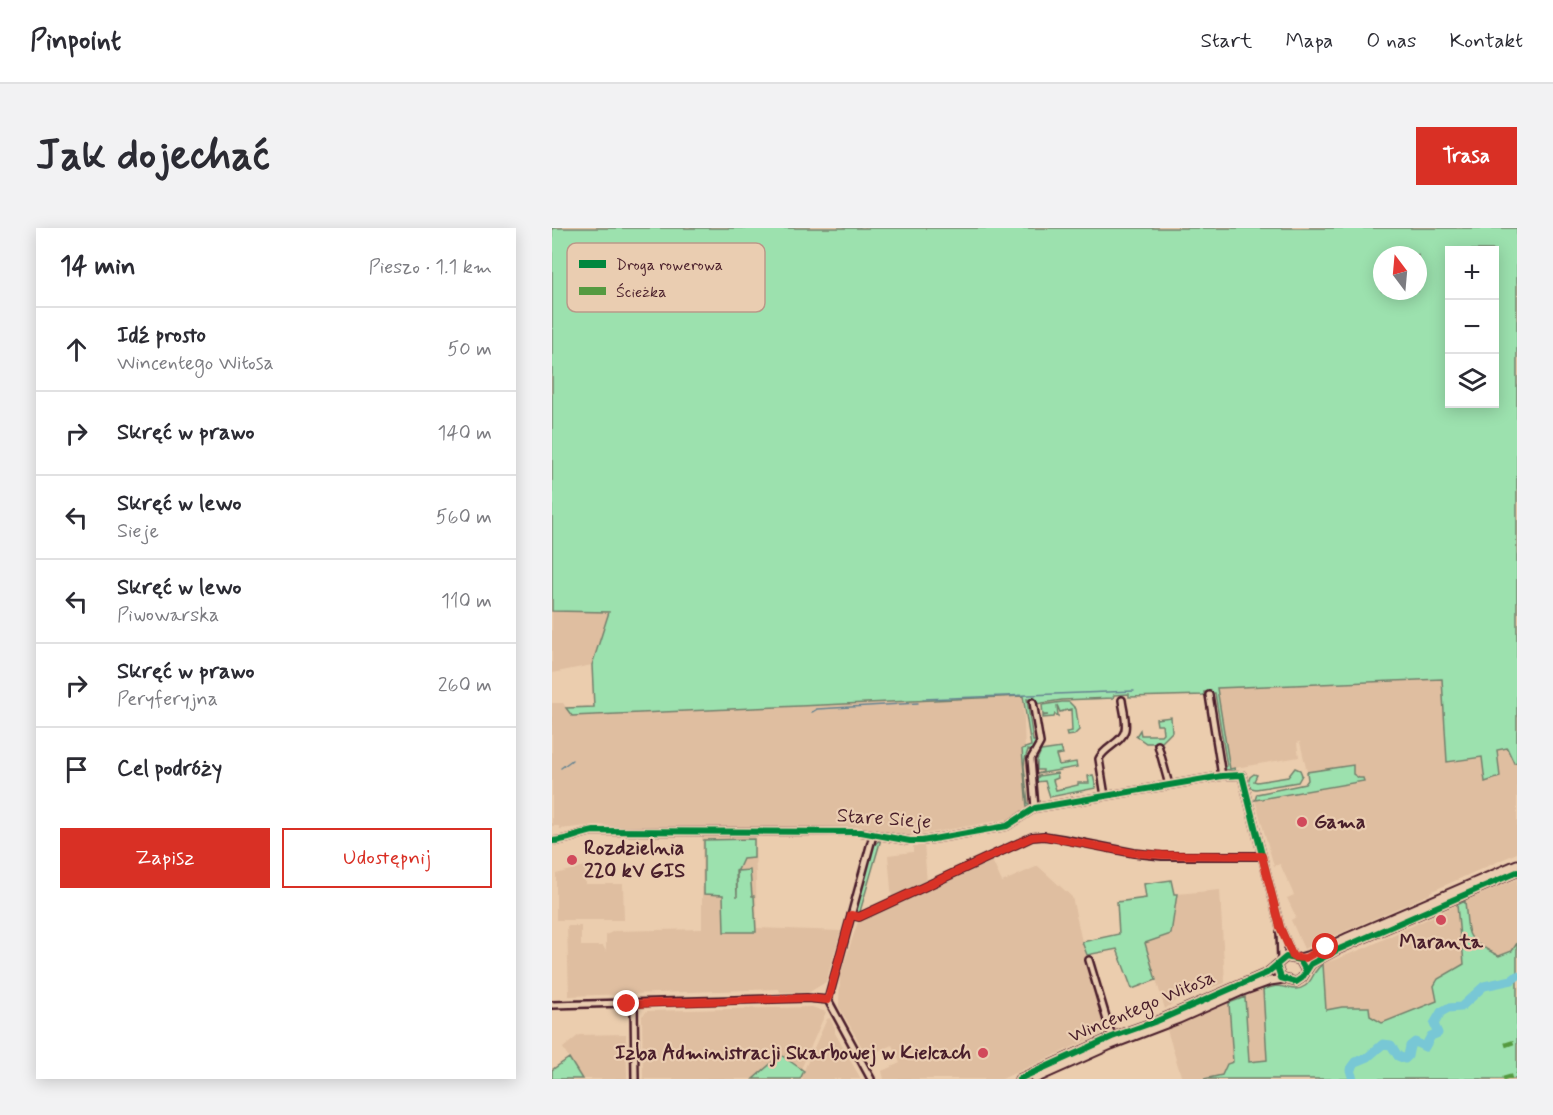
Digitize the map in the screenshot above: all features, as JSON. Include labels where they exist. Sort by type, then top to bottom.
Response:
[{"type":"main road","points":[[1517,864],[1310,955],[1286,957],[1279,963],[1280,976],[1284,980],[1296,982],[1314,962],[1351,943],[1517,872]]},
{"type":"main road","points":[[1294,958],[1302,962],[1306,971]]},
{"type":"main road","name":"Wincentego Witosa","points":[[1019,1079],[1112,1037],[1157,1021],[1268,973],[1279,963]]},
{"type":"main road","name":"Wincentego Witosa","points":[[1035,1079],[1240,992],[1270,981],[1284,980]]},
{"type":"street","points":[[1209,695],[1222,776]]},
{"type":"street","points":[[1105,795],[1099,759],[1104,751],[1124,733],[1126,725],[1122,700]]},
{"type":"street","points":[[1033,702],[1040,743],[1031,759],[1035,808]]},
{"type":"street","points":[[1158,745],[1168,785]]},
{"type":"street","name":"Stare Sieje","points":[[552,841],[561,841],[594,831],[849,832],[909,841],[937,839],[1007,826],[1035,808],[1222,776],[1242,775],[1262,856]]},
{"type":"street","points":[[871,1079],[828,1000],[873,835]]},
{"type":"street","points":[[851,915],[859,917],[1032,837],[1044,836],[1153,855],[1262,856],[1280,927],[1294,958]]},
{"type":"street","points":[[1279,963],[1280,927]]},
{"type":"street","points":[[1089,960],[1112,1037]]},
{"type":"street","points":[[552,1005],[807,998],[828,1000]]},
{"type":"street","points":[[634,1004],[634,1079]]},
{"type":"shaded area","points":[[592,610],[609,611],[592,665],[552,673],[552,611],[591,612]]},
{"type":"shaded area","points":[[1443,679],[1447,761],[1482,756],[1485,782],[1497,750],[1507,748],[1514,763],[1517,762],[1517,853],[1304,949],[1291,920],[1296,917],[1287,898],[1294,895],[1280,864],[1274,866],[1255,800],[1363,781],[1363,778],[1353,774],[1352,765],[1307,772],[1300,742],[1297,743],[1299,757],[1230,769],[1216,688]]},
{"type":"shaded area","points":[[1023,696],[1027,808],[1013,818],[908,837],[861,829],[666,830],[597,825],[560,829],[559,826],[552,826],[552,703],[563,703],[572,716]]},
{"type":"shaded area","points":[[702,837],[755,837],[757,928],[841,931],[826,982],[808,993],[780,992],[779,989],[569,996],[567,926],[581,926],[581,946],[603,946],[606,951],[606,935],[614,931],[702,929]]},
{"type":"shaded area","points":[[924,843],[927,884],[990,856],[1002,882],[1038,866],[1072,897],[1082,942],[1108,1031],[1002,1079],[884,1079],[882,1071],[900,1063],[892,1045],[874,1053],[863,1049],[839,1007],[840,975],[859,919],[892,900],[888,855],[913,852],[913,844]]},
{"type":"shaded area","points":[[585,866],[585,884],[623,884],[624,920],[556,920],[556,874]]},
{"type":"shaded area","points":[[1517,879],[1517,943],[1512,951],[1499,956],[1471,941],[1468,935],[1465,901]]},
{"type":"shaded area","points":[[1220,890],[1225,983],[1178,999],[1165,1009],[1145,943],[1171,934],[1177,894]]},
{"type":"shaded area","points":[[1457,905],[1465,964],[1438,979],[1434,986],[1438,1001],[1382,1023],[1370,1016],[1369,1007],[1342,1007],[1326,1010],[1323,964],[1365,948]]},
{"type":"shaded area","points":[[1263,989],[1268,1060],[1249,1062],[1245,997]]},
{"type":"shaded area","points":[[1229,1003],[1233,1062],[1227,1064],[1222,1075],[1204,1079],[1182,1079],[1167,1030]]},
{"type":"shaded area","points":[[812,1007],[826,1012],[801,1069],[780,1055],[753,1079],[643,1079],[642,1016],[647,1011]]},
{"type":"shaded area","points":[[830,1018],[835,1033],[861,1079],[800,1079],[827,1019]]},
{"type":"shaded area","points":[[626,1034],[627,1079],[582,1079],[563,1048],[579,1035]]},
{"type":"green space","points":[[552,228],[1517,228],[1517,762],[1514,763],[1507,748],[1497,750],[1500,777],[1485,782],[1482,757],[1447,762],[1442,679],[1217,688],[1230,769],[1235,768],[1234,771],[1224,769],[1227,766],[1215,693],[1129,697],[1129,694],[1114,695],[1113,698],[1062,700],[1036,704],[1035,701],[1027,699],[1033,741],[1037,741],[1032,751],[1028,750],[1025,759],[1030,806],[1027,808],[1022,749],[1031,746],[1023,696],[572,716],[566,708],[594,707],[592,665],[609,612],[552,611]]},
{"type":"green space","points":[[1069,702],[1076,709],[1079,730],[1074,735],[1067,736],[1066,732],[1072,731],[1071,709],[1060,712],[1057,705],[1058,716],[1055,714],[1054,717],[1043,718],[1048,715],[1043,715],[1042,705]]},
{"type":"green space","points":[[1171,717],[1172,732],[1161,743],[1146,743],[1136,736],[1140,730],[1141,735],[1161,735],[1162,725],[1157,725],[1156,719]]},
{"type":"green space","points":[[1061,748],[1063,754],[1056,755],[1059,765],[1076,762],[1077,767],[1037,774],[1043,772],[1043,770],[1037,770],[1037,760],[1041,751]]},
{"type":"green space","points":[[1353,765],[1353,774],[1363,778],[1364,781],[1255,800],[1257,794],[1305,784],[1308,780],[1307,772]]},
{"type":"green space","points":[[1295,768],[1300,770],[1302,775],[1298,782],[1256,789],[1251,788],[1248,783],[1254,774],[1257,775],[1254,781],[1257,782],[1288,777]]},
{"type":"green space","points":[[1057,773],[1058,778],[1053,780],[1056,790],[1078,785],[1078,783],[1089,783],[1088,776],[1093,775],[1096,788],[1050,797],[1045,781],[1036,782],[1036,780],[1039,776]]},
{"type":"green space","points":[[754,839],[754,858],[743,859],[736,871],[737,897],[737,871],[750,870],[756,932],[724,932],[723,895],[704,894],[704,840]]},
{"type":"green space","points":[[881,839],[859,915],[857,907],[873,846]]},
{"type":"green space","points":[[1171,880],[1174,894],[1177,894],[1171,934],[1145,943],[1156,980],[1132,989],[1117,949],[1087,955],[1082,942],[1119,934],[1117,902],[1146,898],[1144,884]]},
{"type":"green space","points":[[1465,901],[1468,931],[1474,941],[1499,956],[1512,951],[1517,943],[1517,1079],[1204,1079],[1222,1075],[1227,1064],[1233,1062],[1229,1003],[1245,997],[1249,1062],[1267,1060],[1263,989],[1277,986],[1301,988],[1308,984],[1323,964],[1326,1010],[1342,1007],[1369,1007],[1370,1016],[1382,1023],[1437,1001],[1434,986],[1438,979],[1464,964],[1457,905]]},
{"type":"green space","points":[[781,1055],[804,1071],[800,1079],[753,1079]]},
{"type":"green space","points":[[569,1058],[582,1079],[552,1079],[552,1070]]},
{"type":"waterway","points":[[923,699],[1134,691]]},
{"type":"waterway","points":[[812,712],[817,709],[918,703]]},
{"type":"waterway","points":[[561,768],[572,760]]},
{"type":"waterway","points":[[1353,1079],[1350,1070],[1356,1062],[1368,1057],[1383,1044],[1391,1045],[1398,1056],[1405,1059],[1410,1046],[1415,1042],[1425,1047],[1431,1036],[1438,1033],[1434,1024],[1441,1012],[1448,1008],[1461,1007],[1484,986],[1512,980],[1517,976]]},
{"type":"marked path","points":[[1505,1045],[1517,1041]]},
{"type":"marked path","points":[[1503,1079],[1517,1075]]},
{"type":"cycle path","points":[[552,841],[594,831],[861,832],[922,841],[1007,826],[1035,808],[1222,776],[1242,775],[1280,927],[1293,957]]},
{"type":"cycle path","points":[[1277,966],[1281,978],[1296,982],[1302,978],[1311,964],[1337,950],[1517,872]]},
{"type":"cycle path","points":[[1019,1079],[1112,1037],[1157,1021],[1267,973],[1286,957],[1300,960],[1306,971]]},
{"type":"place","name":"Gama","points":[[1302,822]]},
{"type":"place","name":"Rozdzielnia 220 kV GIS","points":[[572,860]]},
{"type":"place","name":"Maranta","points":[[1441,920]]},
{"type":"place","name":"Izba Administracji Skarbowej w Kielcach","points":[[983,1053]]},
{"type":"route","points":[[627,1004],[807,998],[828,1000],[851,915],[859,917],[1032,837],[1044,836],[1134,853],[1262,856],[1280,927],[1289,952],[1296,959],[1305,958],[1326,947]]}]
